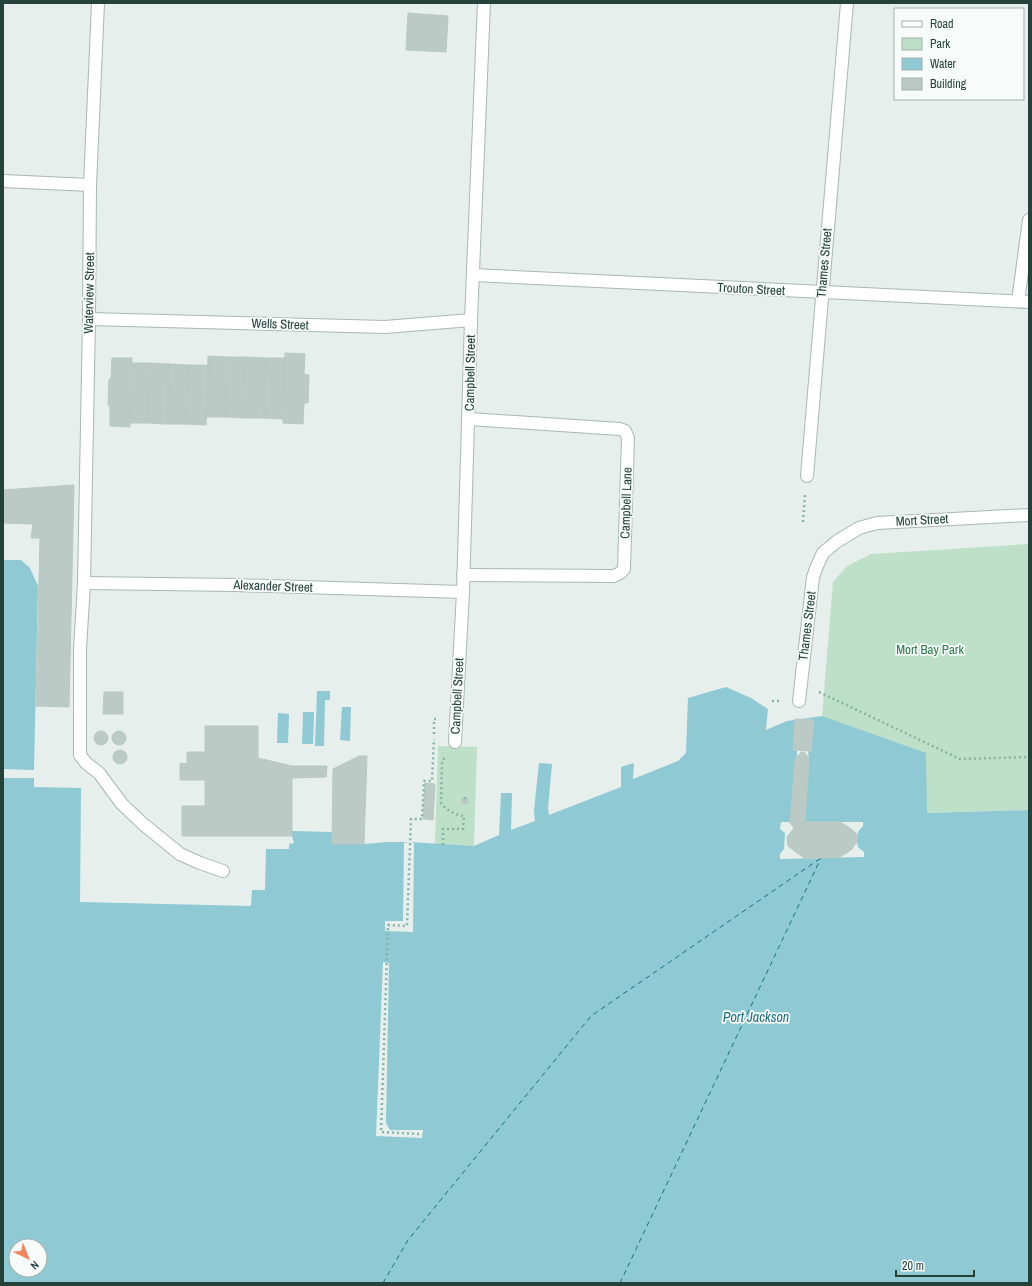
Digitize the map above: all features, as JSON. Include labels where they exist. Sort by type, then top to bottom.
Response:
[{"type":"street","name":"Waterview Street","points":[[98,3],[90,185],[84,583],[80,649],[80,755],[86,763],[99,773],[122,804],[143,824],[180,854],[200,863],[223,870]]},
{"type":"street","name":"Campbell Street","points":[[455,742],[463,592],[484,3]]},
{"type":"street","name":"Thames Street","points":[[807,476],[847,3]]},
{"type":"street","points":[[3,181],[90,185]]},
{"type":"street","points":[[1024,302],[1029,220]]},
{"type":"street","name":"Trouton Street","points":[[474,275],[1024,302]]},
{"type":"street","name":"Wells Street","points":[[89,319],[385,327],[472,320]]},
{"type":"street","name":"Campbell Lane","points":[[463,575],[614,576],[624,569],[628,438],[625,431],[620,429],[469,419]]},
{"type":"street","name":"Mort Street","points":[[824,554],[836,542],[859,528],[877,523],[1029,515]]},
{"type":"street","name":"Thames Street","points":[[799,701],[813,577],[824,554]]},
{"type":"street","name":"Alexander Street","points":[[84,583],[235,585],[463,592]]},
{"type":"path","points":[[803,522],[807,476]]},
{"type":"path","points":[[800,686],[824,693],[960,760],[1029,757]]},
{"type":"path","points":[[443,845],[443,829],[464,829],[464,816],[458,815],[444,807],[441,803],[442,761],[445,757],[453,756],[455,742]]},
{"type":"path","points":[[419,1134],[381,1132],[386,963],[388,925],[407,926],[411,819],[422,819],[424,781],[432,781],[433,748]]},
{"type":"green space","name":"Mort Bay Park","points":[[1029,544],[1029,810],[927,813],[822,716],[833,582],[847,566],[871,554]]},
{"type":"green space","points":[[438,746],[477,747],[474,846],[435,844]]},
{"type":"water","points":[[3,560],[21,560],[30,568],[38,586],[34,770],[3,769]]},
{"type":"water","name":"Port Jackson","points":[[726,687],[751,698],[768,709],[766,730],[787,721],[822,716],[926,753],[927,813],[1029,810],[1029,1283],[3,1283],[3,778],[34,778],[34,787],[81,788],[80,902],[251,906],[252,890],[265,890],[266,849],[289,849],[289,844],[294,843],[292,831],[332,832],[332,844],[409,842],[474,846],[499,835],[501,793],[512,793],[511,830],[535,821],[534,810],[539,763],[552,764],[548,808],[549,815],[621,787],[621,767],[634,763],[633,779],[678,761],[686,753],[688,698]]},
{"type":"water","points":[[317,691],[330,691],[330,700],[325,700],[324,746],[315,746]]},
{"type":"water","points":[[342,707],[351,707],[350,741],[340,740]]},
{"type":"water","points":[[303,712],[314,712],[313,744],[302,744]]},
{"type":"water","points":[[278,713],[289,714],[288,743],[277,743]]},
{"type":"pier","points":[[795,719],[814,720],[811,751],[808,751],[809,760],[805,822],[863,822],[863,826],[858,832],[857,842],[858,847],[864,852],[864,857],[780,859],[780,854],[784,849],[785,833],[780,829],[781,822],[790,822],[795,760],[797,756],[797,751],[793,750]]},
{"type":"pier","points":[[404,843],[414,843],[413,932],[385,931],[385,921],[403,921]]},
{"type":"pier","points":[[383,962],[389,963],[386,1123],[390,1130],[423,1130],[422,1138],[376,1136]]},
{"type":"building","points":[[408,13],[448,16],[446,52],[406,50]]},
{"type":"building","points":[[285,353],[305,354],[304,374],[309,375],[308,403],[304,403],[303,424],[283,423]]},
{"type":"building","points":[[208,356],[227,357],[226,417],[206,417]]},
{"type":"building","points":[[227,357],[246,357],[244,418],[226,417]]},
{"type":"building","points":[[246,357],[266,358],[264,418],[244,418]]},
{"type":"building","points":[[112,358],[132,358],[130,427],[110,426],[110,405],[108,405],[109,379],[111,379]]},
{"type":"building","points":[[266,358],[285,358],[283,419],[264,418]]},
{"type":"building","points":[[131,363],[149,363],[147,423],[130,423]]},
{"type":"building","points":[[149,363],[169,364],[167,424],[147,423]]},
{"type":"building","points":[[169,364],[188,365],[186,424],[167,424]]},
{"type":"building","points":[[188,365],[208,365],[206,425],[186,424]]},
{"type":"building","points":[[74,485],[69,707],[36,706],[40,538],[31,538],[33,524],[3,523],[3,490]]},
{"type":"building","points":[[104,692],[123,692],[123,714],[103,714]]},
{"type":"building","points":[[795,719],[814,720],[811,751],[793,750]]},
{"type":"building","points":[[205,726],[258,726],[258,758],[292,766],[327,766],[326,777],[292,778],[292,836],[182,836],[182,806],[205,806],[205,780],[180,780],[180,763],[187,764],[187,752],[205,752]]},
{"type":"building","points":[[98,731],[104,731],[108,735],[108,741],[104,745],[98,745],[94,741],[94,735]]},
{"type":"building","points":[[116,731],[122,731],[126,735],[126,741],[122,745],[116,745],[112,741],[112,735]]},
{"type":"building","points":[[117,750],[123,750],[127,754],[127,760],[123,764],[117,764],[113,760],[113,754]]},
{"type":"building","points":[[801,752],[804,752],[809,760],[805,822],[794,828],[790,823],[795,760]]},
{"type":"building","points":[[359,756],[367,756],[364,844],[332,844],[333,769]]},
{"type":"building","points":[[425,783],[435,784],[433,820],[423,819]]},
{"type":"building","points":[[462,798],[468,799],[468,804],[462,804]]},
{"type":"building","points":[[805,822],[840,822],[856,833],[858,837],[857,842],[851,850],[840,857],[806,859],[788,846],[787,837],[794,828]]},
{"type":"ferry route","points":[[383,1283],[408,1240],[591,1016],[821,858]]},
{"type":"ferry route","points":[[620,1283],[821,858]]}]
